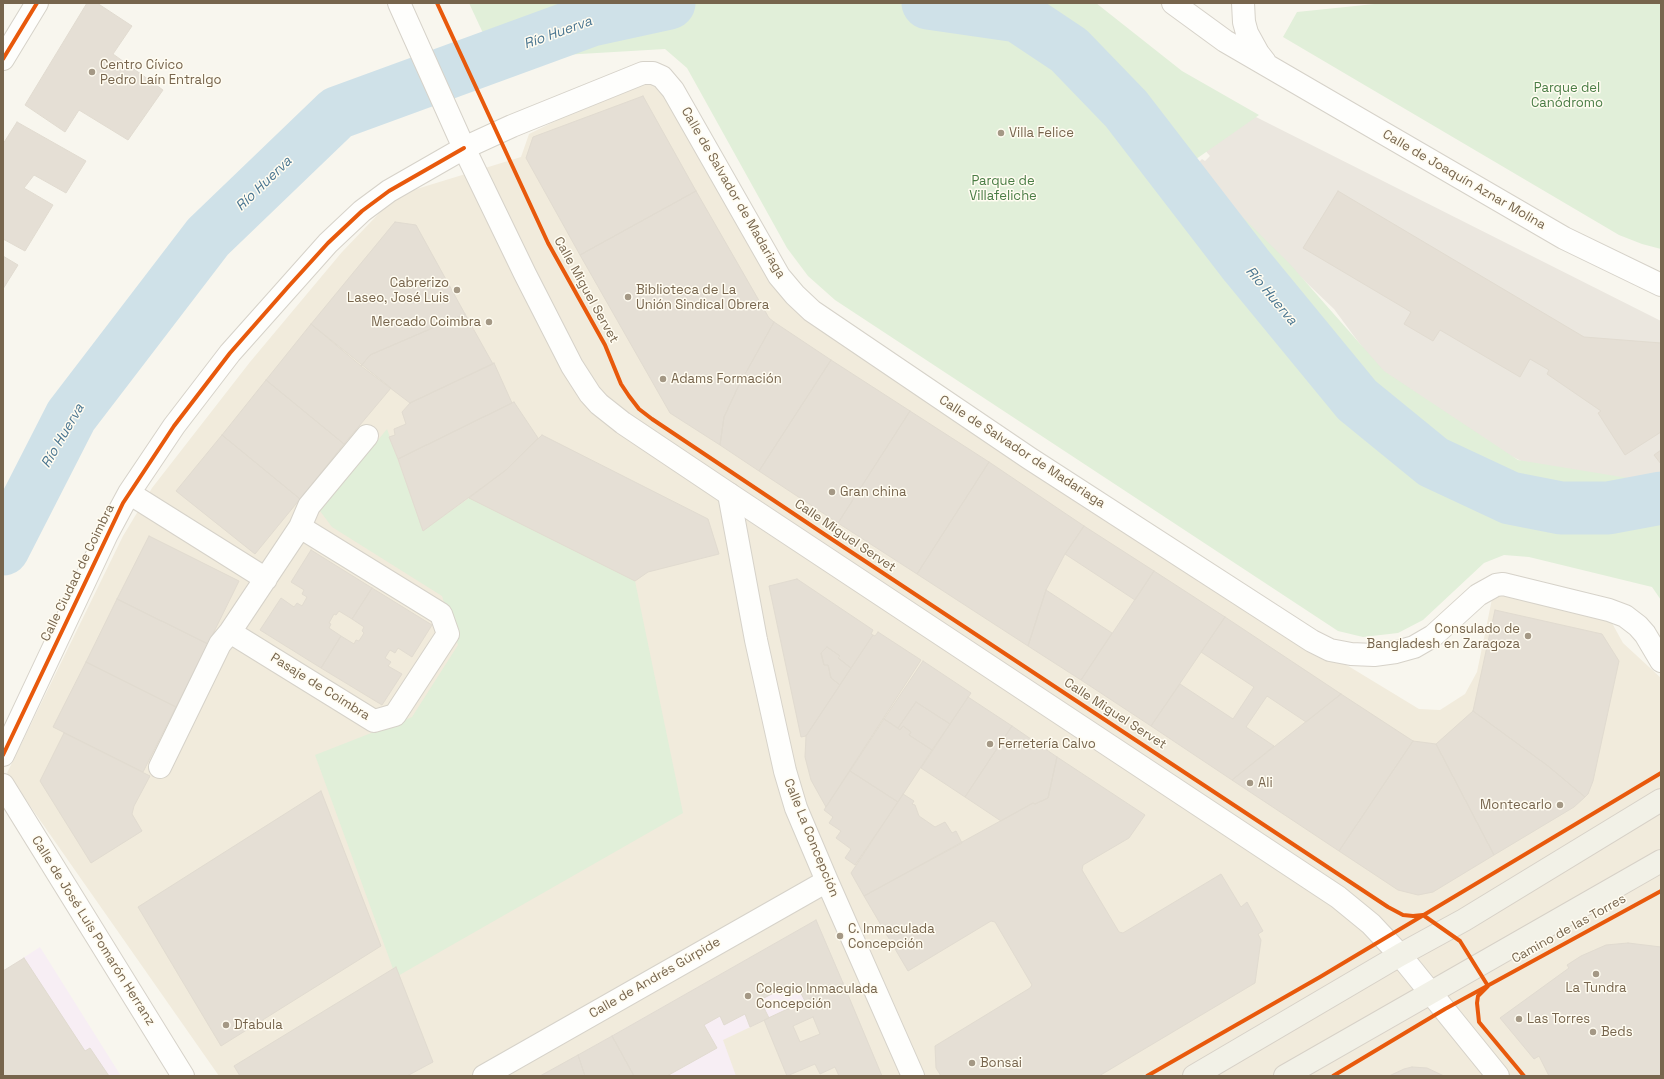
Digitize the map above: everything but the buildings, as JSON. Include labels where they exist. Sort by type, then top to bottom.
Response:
[{"type":"main road","points":[[1194,1076],[1400,955],[1464,920],[1661,800]]},
{"type":"main road","name":"Camino de las Torres","points":[[1285,1076],[1661,861]]},
{"type":"street","points":[[3,59],[37,3]]},
{"type":"street","name":"Calle de Joaquín Aznar Molina","points":[[1173,3],[1225,41],[1564,238],[1661,285]]},
{"type":"street","name":"Calle de Joaquín Aznar Molina","points":[[1243,3],[1244,22],[1247,33],[1258,53],[1271,68]]},
{"type":"street","points":[[400,5],[461,140],[550,324],[572,366],[590,394],[599,404],[623,423],[729,494],[1338,897],[1371,924],[1400,955],[1498,1076]]},
{"type":"street","name":"Calle de Salvador de Madariaga","points":[[461,140],[512,126],[630,77],[643,73],[654,73],[662,77],[673,90],[779,276],[795,295],[812,311],[1029,458],[1312,641],[1330,650],[1351,654],[1374,655],[1396,652],[1414,647],[1424,641],[1478,595],[1496,585],[1503,584],[1609,610],[1625,616],[1638,626],[1645,634],[1661,661]]},
{"type":"street","name":"Calle Ciudad de Coimbra","points":[[3,755],[107,534],[129,493],[174,426],[226,359],[328,244],[362,211],[461,140]]},
{"type":"street","points":[[160,767],[220,644],[230,632],[300,528],[309,506],[367,436]]},
{"type":"street","points":[[129,493],[266,579]]},
{"type":"street","name":"Calle La Concepción","points":[[729,494],[759,654],[785,771],[796,808],[913,1076]]},
{"type":"street","name":"Pasaje de Coimbra","points":[[230,632],[374,721],[395,715],[448,634],[441,614],[300,528]]},
{"type":"street","name":"Calle de José Luis Pomarón Herranz","points":[[3,785],[183,1076]]},
{"type":"street","name":"Calle de Andrés Gúrpide","points":[[484,1076],[827,881]]},
{"type":"shaded area","points":[[641,79],[662,87],[783,296],[1126,531],[1419,709],[1440,710],[1465,694],[1477,672],[1493,594],[1607,614],[1623,643],[1661,678],[1661,1076],[219,1076],[7,773],[123,536],[152,488],[250,362],[342,252],[387,205],[410,191],[521,157],[529,134]]},
{"type":"shaded area","points":[[1252,115],[1661,321],[1661,472],[1590,488],[1589,492],[1408,409],[1334,309],[1193,174],[1192,169],[1202,159],[1205,161],[1210,156],[1202,147]]},
{"type":"shaded area","name":"Colegio Inmaculada Concepción","points":[[816,920],[843,983],[723,1040],[736,1076],[585,1076],[578,1055]]},
{"type":"shaded area","points":[[40,947],[121,1076],[3,1076],[3,971]]},
{"type":"green space","name":"Parque de Villafeliche","points":[[469,3],[1096,3],[1182,71],[1259,115],[1189,164],[1289,263],[1384,371],[1518,460],[1634,479],[1661,472],[1661,600],[1652,587],[1529,557],[1504,555],[1484,563],[1423,620],[1398,633],[1363,637],[1338,631],[835,300],[808,276],[787,248],[687,68],[665,49],[495,59]]},
{"type":"green space","name":"Parque del Canódromo","points":[[1384,3],[1661,3],[1661,249],[1642,244],[1619,235],[1283,37],[1297,12]]},
{"type":"green space","points":[[387,429],[423,531],[469,498],[635,581],[683,813],[396,977],[315,755],[412,717],[458,645],[442,596],[332,527],[320,511]]},
{"type":"waterway","name":"Río Huerva","points":[[3,549],[71,416],[208,237],[337,113],[591,20],[669,3]]},
{"type":"waterway","name":"Río Huerva","points":[[928,3],[1018,16],[1069,50],[1126,109],[1246,265],[1357,400],[1433,462],[1510,498],[1561,508],[1608,508],[1661,498]]},
{"type":"cycle path","points":[[3,59],[37,3]]},
{"type":"cycle path","name":"Calle Miguel Servet","points":[[437,3],[548,243],[605,345],[621,384],[639,409],[824,534],[1388,907],[1403,915],[1423,915],[1460,941],[1488,986],[1478,996],[1477,1003],[1479,1022],[1524,1076]]},
{"type":"cycle path","points":[[3,755],[123,503],[174,426],[230,353],[328,243],[362,211],[389,191],[464,148]]},
{"type":"cycle path","points":[[1147,1076],[1320,977],[1661,773]]},
{"type":"cycle path","points":[[1333,1076],[1445,1009],[1661,891]]},
{"type":"place","name":"Centro Cívico Pedro Laín Entralgo","points":[[92,72]]},
{"type":"place","name":"Villa Felice","points":[[1001,133]]},
{"type":"place","name":"Cabrerizo Laseo, José Luis","points":[[457,290]]},
{"type":"place","name":"Biblioteca de La Unión Sindical Obrera","points":[[628,297]]},
{"type":"place","name":"Mercado Coimbra","points":[[489,322]]},
{"type":"place","name":"Adams Formación","points":[[663,379]]},
{"type":"place","name":"Gran china","points":[[832,492]]},
{"type":"place","name":"Consulado de Bangladesh en Zaragoza","points":[[1528,636]]},
{"type":"place","name":"Ferretería Calvo","points":[[990,744]]},
{"type":"place","name":"Ali","points":[[1250,783]]},
{"type":"place","name":"Montecarlo","points":[[1560,805]]},
{"type":"place","name":"C. Inmaculada Concepción","points":[[840,936]]},
{"type":"place","name":"La Tundra","points":[[1596,974]]},
{"type":"place","name":"Colegio Inmaculada Concepción","points":[[748,996]]},
{"type":"place","name":"Las Torres","points":[[1519,1019]]},
{"type":"place","name":"Dfabula","points":[[226,1025]]},
{"type":"place","name":"Beds","points":[[1593,1032]]},
{"type":"place","name":"Bonsai","points":[[972,1063]]}]
